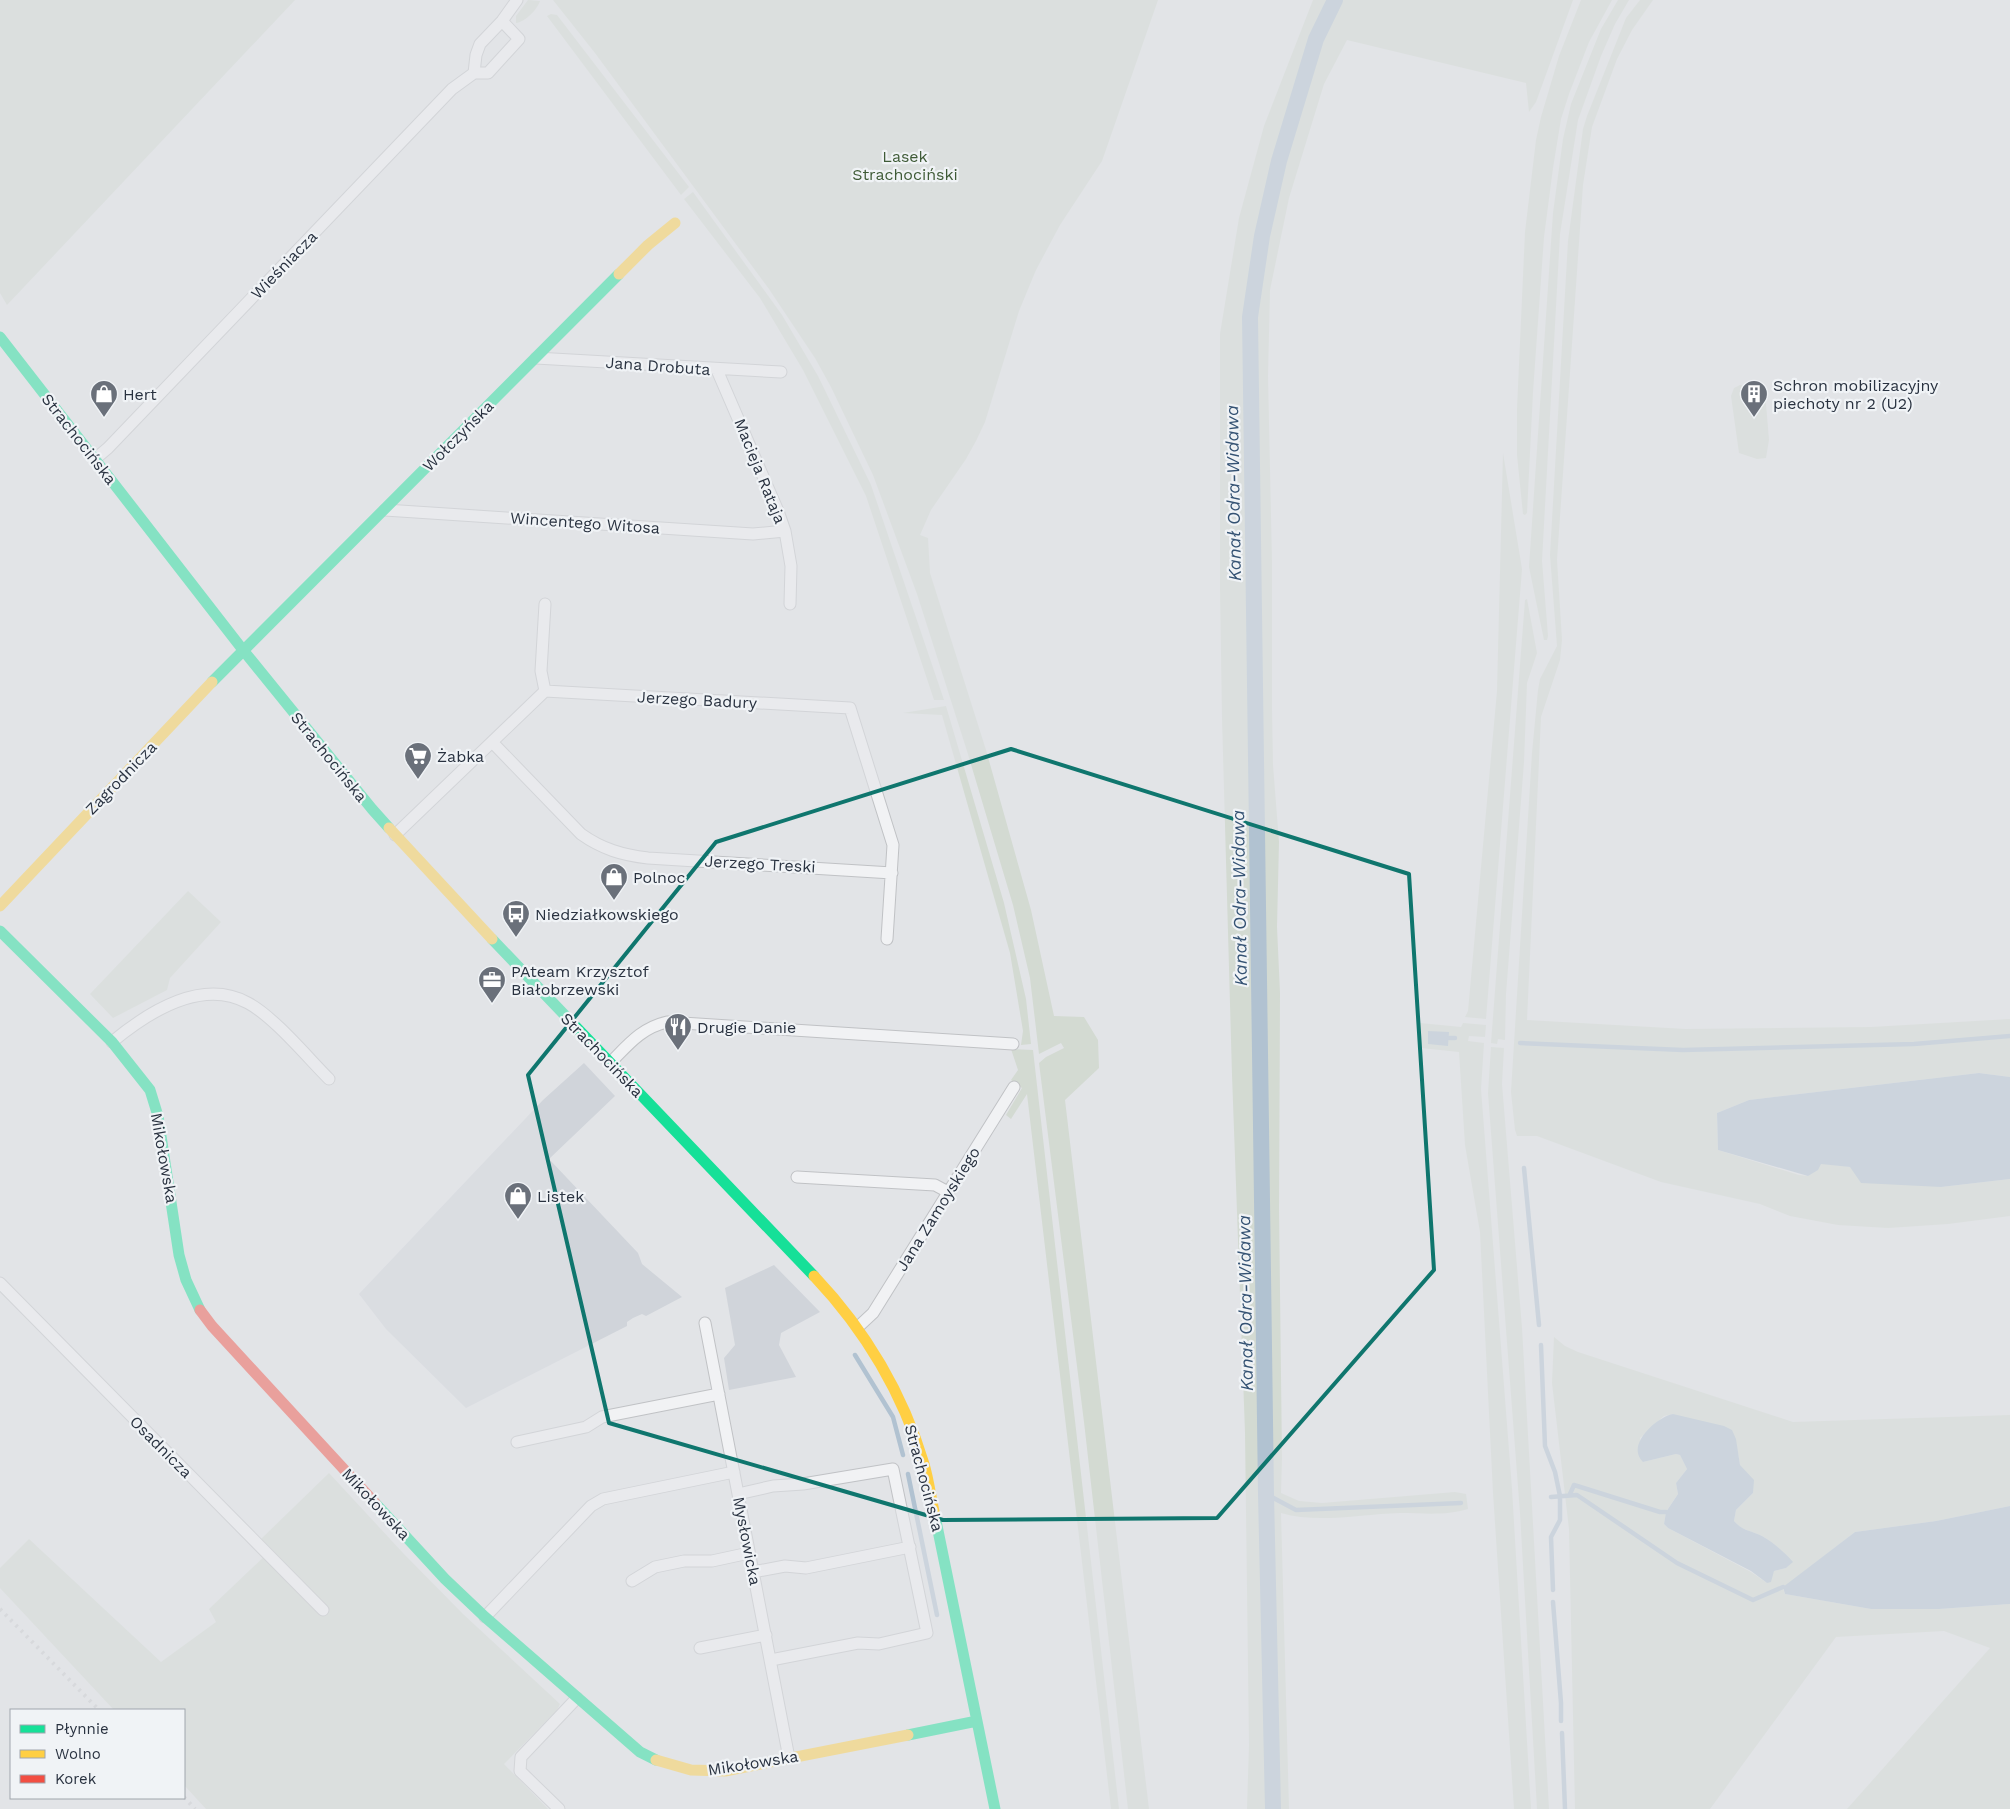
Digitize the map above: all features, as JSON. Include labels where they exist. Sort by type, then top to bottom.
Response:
[{"type":"street","points":[[474,73],[476,55],[480,44],[502,21],[517,0]]},
{"type":"street","name":"Wieśniacza","points":[[95,459],[108,448],[452,90],[474,73],[488,74],[519,39],[502,21]]},
{"type":"street","name":"Wołczyńska","points":[[242,650],[385,510],[648,245],[675,223]]},
{"type":"street","name":"Strachocińska","points":[[0,337],[242,650],[395,835],[610,1063],[795,1254],[841,1304],[858,1327],[889,1376],[917,1440],[935,1512],[994,1809]]},
{"type":"street","name":"Jana Drobuta","points":[[536,358],[717,370],[781,372]]},
{"type":"street","name":"Macieja Rataja","points":[[717,370],[785,531],[791,566],[790,604]]},
{"type":"street","name":"Wincentego Witosa","points":[[385,510],[753,534],[785,531]]},
{"type":"street","points":[[395,835],[493,743],[545,691],[541,671],[545,604]]},
{"type":"street","name":"Zagrodnicza","points":[[0,906],[242,650]]},
{"type":"street","name":"Jerzego Badury","points":[[545,691],[850,708],[893,845],[892,873]]},
{"type":"street","name":"Jerzego Treski","points":[[493,743],[581,834],[609,850],[625,855],[648,858],[892,873]]},
{"type":"street","points":[[887,939],[892,873]]},
{"type":"street","name":"Mikołowska","points":[[0,931],[112,1042],[150,1090],[158,1116],[179,1255],[187,1286],[199,1309],[222,1338],[424,1557],[485,1617],[640,1752],[664,1764],[690,1770],[725,1771],[977,1721]]},
{"type":"street","points":[[112,1042],[128,1028],[181,1000],[203,994],[226,995],[247,1002],[267,1017],[329,1079]]},
{"type":"street","points":[[610,1063],[640,1032],[654,1025],[667,1022],[1014,1044]]},
{"type":"street","name":"Jana Zamoyskiego","points":[[858,1327],[873,1313],[1014,1087]]},
{"type":"street","points":[[797,1177],[935,1184],[948,1192]]},
{"type":"street","name":"Osadnicza","points":[[0,1283],[323,1610]]},
{"type":"street","name":"Mysłowicka","points":[[704,1323],[789,1758]]},
{"type":"street","points":[[517,1442],[586,1427],[602,1417],[719,1394]]},
{"type":"street","points":[[738,1494],[773,1486],[803,1484],[894,1468],[910,1547],[926,1633],[880,1644],[858,1642],[771,1660]]},
{"type":"street","points":[[485,1617],[591,1506],[603,1499],[734,1472]]},
{"type":"street","points":[[753,1572],[785,1566],[806,1568],[910,1547]]},
{"type":"street","points":[[632,1581],[655,1567],[684,1560],[712,1561],[749,1553]]},
{"type":"street","points":[[700,1648],[766,1635]]},
{"type":"street","points":[[559,1809],[520,1771],[519,1765],[521,1757],[577,1698]]},
{"type":"highlighted area","points":[[1011,749],[1409,874],[1434,1270],[1217,1518],[943,1520],[609,1423],[528,1075],[716,842]]},
{"type":"shaded area","name":"Listek","points":[[584,1063],[615,1096],[549,1159],[638,1253],[642,1264],[682,1297],[646,1316],[642,1314],[633,1318],[627,1322],[627,1326],[466,1408],[386,1329],[359,1294],[543,1100]]},
{"type":"shaded area","points":[[774,1265],[820,1312],[781,1333],[779,1345],[796,1377],[729,1390],[724,1358],[735,1345],[725,1288]]},
{"type":"green space","points":[[0,0],[295,0],[7,305],[0,293]]},
{"type":"green space","points":[[528,0],[540,1],[530,15],[516,23],[516,16]]},
{"type":"green space","name":"Lasek Strachociński","points":[[553,0],[1158,0],[1102,161],[1060,225],[1036,270],[1019,311],[985,422],[966,459],[931,510],[920,535],[928,538],[930,573],[986,750],[1031,910],[1054,1016],[1084,1017],[1098,1040],[1099,1068],[1065,1100],[1149,1809],[1128,1809],[1084,1422],[1039,1063],[1046,1057],[1064,1048],[1061,1043],[1039,1054],[1030,978],[1013,905],[917,594],[873,475],[815,358],[769,289],[595,53]]},
{"type":"green space","points":[[1313,0],[1573,0],[1536,102],[1529,112],[1526,83],[1347,40],[1324,84],[1289,198],[1270,290],[1268,376],[1272,562],[1272,710],[1273,765],[1279,842],[1277,927],[1280,993],[1281,1493],[1299,1501],[1322,1503],[1455,1492],[1466,1494],[1468,1509],[1442,1513],[1400,1513],[1340,1518],[1310,1518],[1281,1513],[1289,1809],[1247,1809],[1249,1745],[1245,1432],[1222,718],[1220,334],[1239,218],[1264,126]]},
{"type":"green space","points":[[1581,0],[1612,0],[1589,42],[1561,119],[1544,237],[1527,513],[1525,515],[1523,514],[1517,455],[1517,409],[1525,232],[1536,140],[1541,117],[1559,56]]},
{"type":"green space","points":[[1618,0],[1629,0],[1615,24],[1601,56],[1578,120],[1560,234],[1542,561],[1548,636],[1547,640],[1544,640],[1529,567],[1553,213],[1563,139],[1571,104],[1601,29]]},
{"type":"green space","points":[[1640,0],[1653,0],[1632,30],[1617,59],[1592,127],[1583,185],[1557,560],[1562,640],[1560,660],[1541,717],[1527,1020],[1686,1029],[1871,1027],[2010,1019],[2010,1077],[1979,1073],[1749,1100],[1717,1113],[1718,1150],[1799,1175],[1808,1176],[1821,1163],[1851,1167],[1941,1187],[2010,1179],[2010,1216],[1948,1224],[1888,1228],[1838,1225],[1790,1216],[1760,1204],[1661,1182],[1537,1136],[1517,1136],[1515,1130],[1511,1092],[1532,753],[1540,679],[1557,646],[1550,555],[1568,241],[1583,129],[1626,18]]},
{"type":"green space","points":[[551,14],[557,15],[689,187],[681,195],[547,16]]},
{"type":"green space","points":[[693,192],[782,315],[818,376],[871,485],[944,700],[934,700],[866,496],[803,370],[760,298],[684,199]]},
{"type":"green space","points":[[1740,385],[1763,389],[1765,392],[1769,440],[1766,458],[1757,459],[1739,453],[1731,396],[1734,388]]},
{"type":"green space","points":[[1503,453],[1522,569],[1486,1019],[1465,1017],[1468,1011],[1497,691]]},
{"type":"green space","points":[[1527,599],[1537,653],[1527,683],[1524,762],[1506,994],[1505,1040],[1498,1039],[1497,1044],[1491,1043],[1525,600]]},
{"type":"green space","points":[[946,706],[1004,903],[1026,999],[1031,1044],[1021,1045],[1023,1031],[1010,953],[942,715],[903,713]]},
{"type":"green space","points":[[188,891],[221,922],[170,978],[167,990],[113,1018],[90,994]]},
{"type":"green space","points":[[1420,1023],[1461,1027],[1463,1023],[1486,1025],[1485,1037],[1469,1036],[1468,1041],[1484,1043],[1481,1089],[1512,1489],[1531,1809],[1514,1809],[1493,1493],[1480,1232],[1465,1145],[1459,1052],[1421,1048]]},
{"type":"green space","points":[[1491,1047],[1504,1048],[1502,1084],[1522,1328],[1549,1809],[1537,1809],[1520,1513],[1488,1093]]},
{"type":"green space","points":[[1011,1049],[1033,1050],[1119,1809],[1111,1809],[1027,1094],[1011,1119],[1006,1115],[1022,1088],[1011,1080],[1018,1070]]},
{"type":"green space","points":[[1554,1337],[1565,1346],[1578,1352],[1793,1422],[2010,1415],[2010,1506],[1936,1521],[1855,1532],[1783,1588],[1785,1594],[1871,1609],[1939,1609],[2010,1604],[2010,1809],[1847,1809],[1990,1648],[1944,1631],[1836,1637],[1710,1809],[1575,1809],[1569,1529],[1552,1383]],"holes":[[[1673,1414],[1738,1453],[1740,1465],[1753,1493],[1736,1510],[1734,1521],[1744,1529],[1770,1541],[1792,1562],[1786,1568],[1774,1571],[1767,1583],[1751,1572],[1668,1528],[1664,1524],[1666,1512],[1678,1494],[1676,1483],[1687,1469],[1680,1455],[1676,1454],[1643,1462],[1640,1438],[1664,1416]]]},
{"type":"green space","points":[[329,1473],[463,1614],[560,1704],[557,1710],[504,1764],[548,1809],[206,1809],[185,1786],[185,1709],[113,1709],[0,1588],[0,1568],[29,1539],[161,1662],[216,1622],[209,1609],[271,1550],[261,1539]]},
{"type":"water","points":[[1428,1031],[1449,1032],[1448,1046],[1428,1044]]},
{"type":"water","points":[[1979,1073],[2010,1077],[2010,1179],[1941,1187],[1861,1183],[1850,1167],[1821,1164],[1818,1170],[1808,1176],[1718,1150],[1717,1113],[1749,1100]]},
{"type":"water","points":[[1673,1414],[1724,1426],[1732,1430],[1736,1439],[1740,1465],[1754,1480],[1753,1493],[1736,1510],[1734,1521],[1744,1529],[1770,1541],[1793,1562],[1786,1568],[1774,1571],[1771,1582],[1767,1583],[1751,1571],[1668,1528],[1664,1524],[1666,1512],[1678,1494],[1676,1483],[1687,1469],[1680,1455],[1676,1454],[1643,1462],[1638,1455],[1638,1448],[1640,1440],[1652,1426],[1666,1416]]},
{"type":"water","points":[[2010,1506],[2010,1604],[1939,1609],[1871,1609],[1785,1594],[1783,1587],[1855,1532],[1936,1521]]},
{"type":"waterway","name":"Kanał Odra-Widawa","points":[[1273,1809],[1266,1494],[1250,317],[1262,236],[1279,161],[1316,39],[1335,0]]},
{"type":"waterway","points":[[1520,1043],[1683,1050],[1914,1044],[2010,1036]]},
{"type":"waterway","points":[[1449,1038],[1455,1038]]},
{"type":"waterway","points":[[1524,1168],[1539,1325]]},
{"type":"waterway","points":[[1541,1345],[1545,1446],[1555,1472],[1560,1496],[1560,1520],[1551,1537],[1553,1590]]},
{"type":"waterway","points":[[855,1355],[893,1417],[903,1455]]},
{"type":"waterway","points":[[908,1474],[937,1615]]},
{"type":"waterway","points":[[1570,1494],[1574,1485],[1660,1512],[1666,1512]]},
{"type":"waterway","points":[[1266,1494],[1296,1510],[1461,1503]]},
{"type":"waterway","points":[[1551,1497],[1577,1495],[1677,1563],[1753,1600],[1783,1587]]},
{"type":"waterway","points":[[1553,1602],[1561,1721]]},
{"type":"waterway","points":[[1562,1733],[1565,1809]]},
{"type":"railway","points":[[0,1609],[98,1709]]},
{"type":"railway","points":[[185,1798],[195,1809]]},
{"type":"traffic: fast","points":[[212,682],[619,274]]},
{"type":"traffic: fast","points":[[0,337],[243,650],[389,828]]},
{"type":"traffic: fast","points":[[0,931],[112,1042],[150,1090],[158,1116],[179,1255],[186,1280],[200,1310]]},
{"type":"traffic: fast","points":[[492,939],[814,1276]]},
{"type":"traffic: fast","points":[[375,1503],[445,1579],[485,1617],[640,1752],[656,1760]]},
{"type":"traffic: fast","points":[[935,1516],[995,1809]]},
{"type":"traffic: fast","points":[[908,1735],[977,1721]]},
{"type":"traffic: slow","points":[[619,274],[648,245],[675,223]]},
{"type":"traffic: slow","points":[[0,906],[212,682]]},
{"type":"traffic: slow","points":[[389,828],[492,939]]},
{"type":"traffic: slow","points":[[814,1276],[833,1297],[866,1340],[893,1387],[905,1412],[924,1464],[935,1516]]},
{"type":"traffic: slow","points":[[656,1760],[691,1770],[725,1771],[908,1735]]},
{"type":"traffic: jam","points":[[200,1310],[212,1326],[375,1503]]},
{"type":"place","name":"Hert","points":[[104,418]]},
{"type":"place","name":"Schron mobilizacyjny piechoty nr 2 (U2)","points":[[1754,418]]},
{"type":"place","name":"Żabka","points":[[418,780]]},
{"type":"place","name":"Polnoc","points":[[614,901]]},
{"type":"place","name":"Niedziałkowskiego","points":[[516,938]]},
{"type":"place","name":"PAteam Krzysztof Białobrzewski","points":[[492,1004]]},
{"type":"place","name":"Drugie Danie","points":[[678,1051]]},
{"type":"place","name":"Listek","points":[[518,1220]]}]
